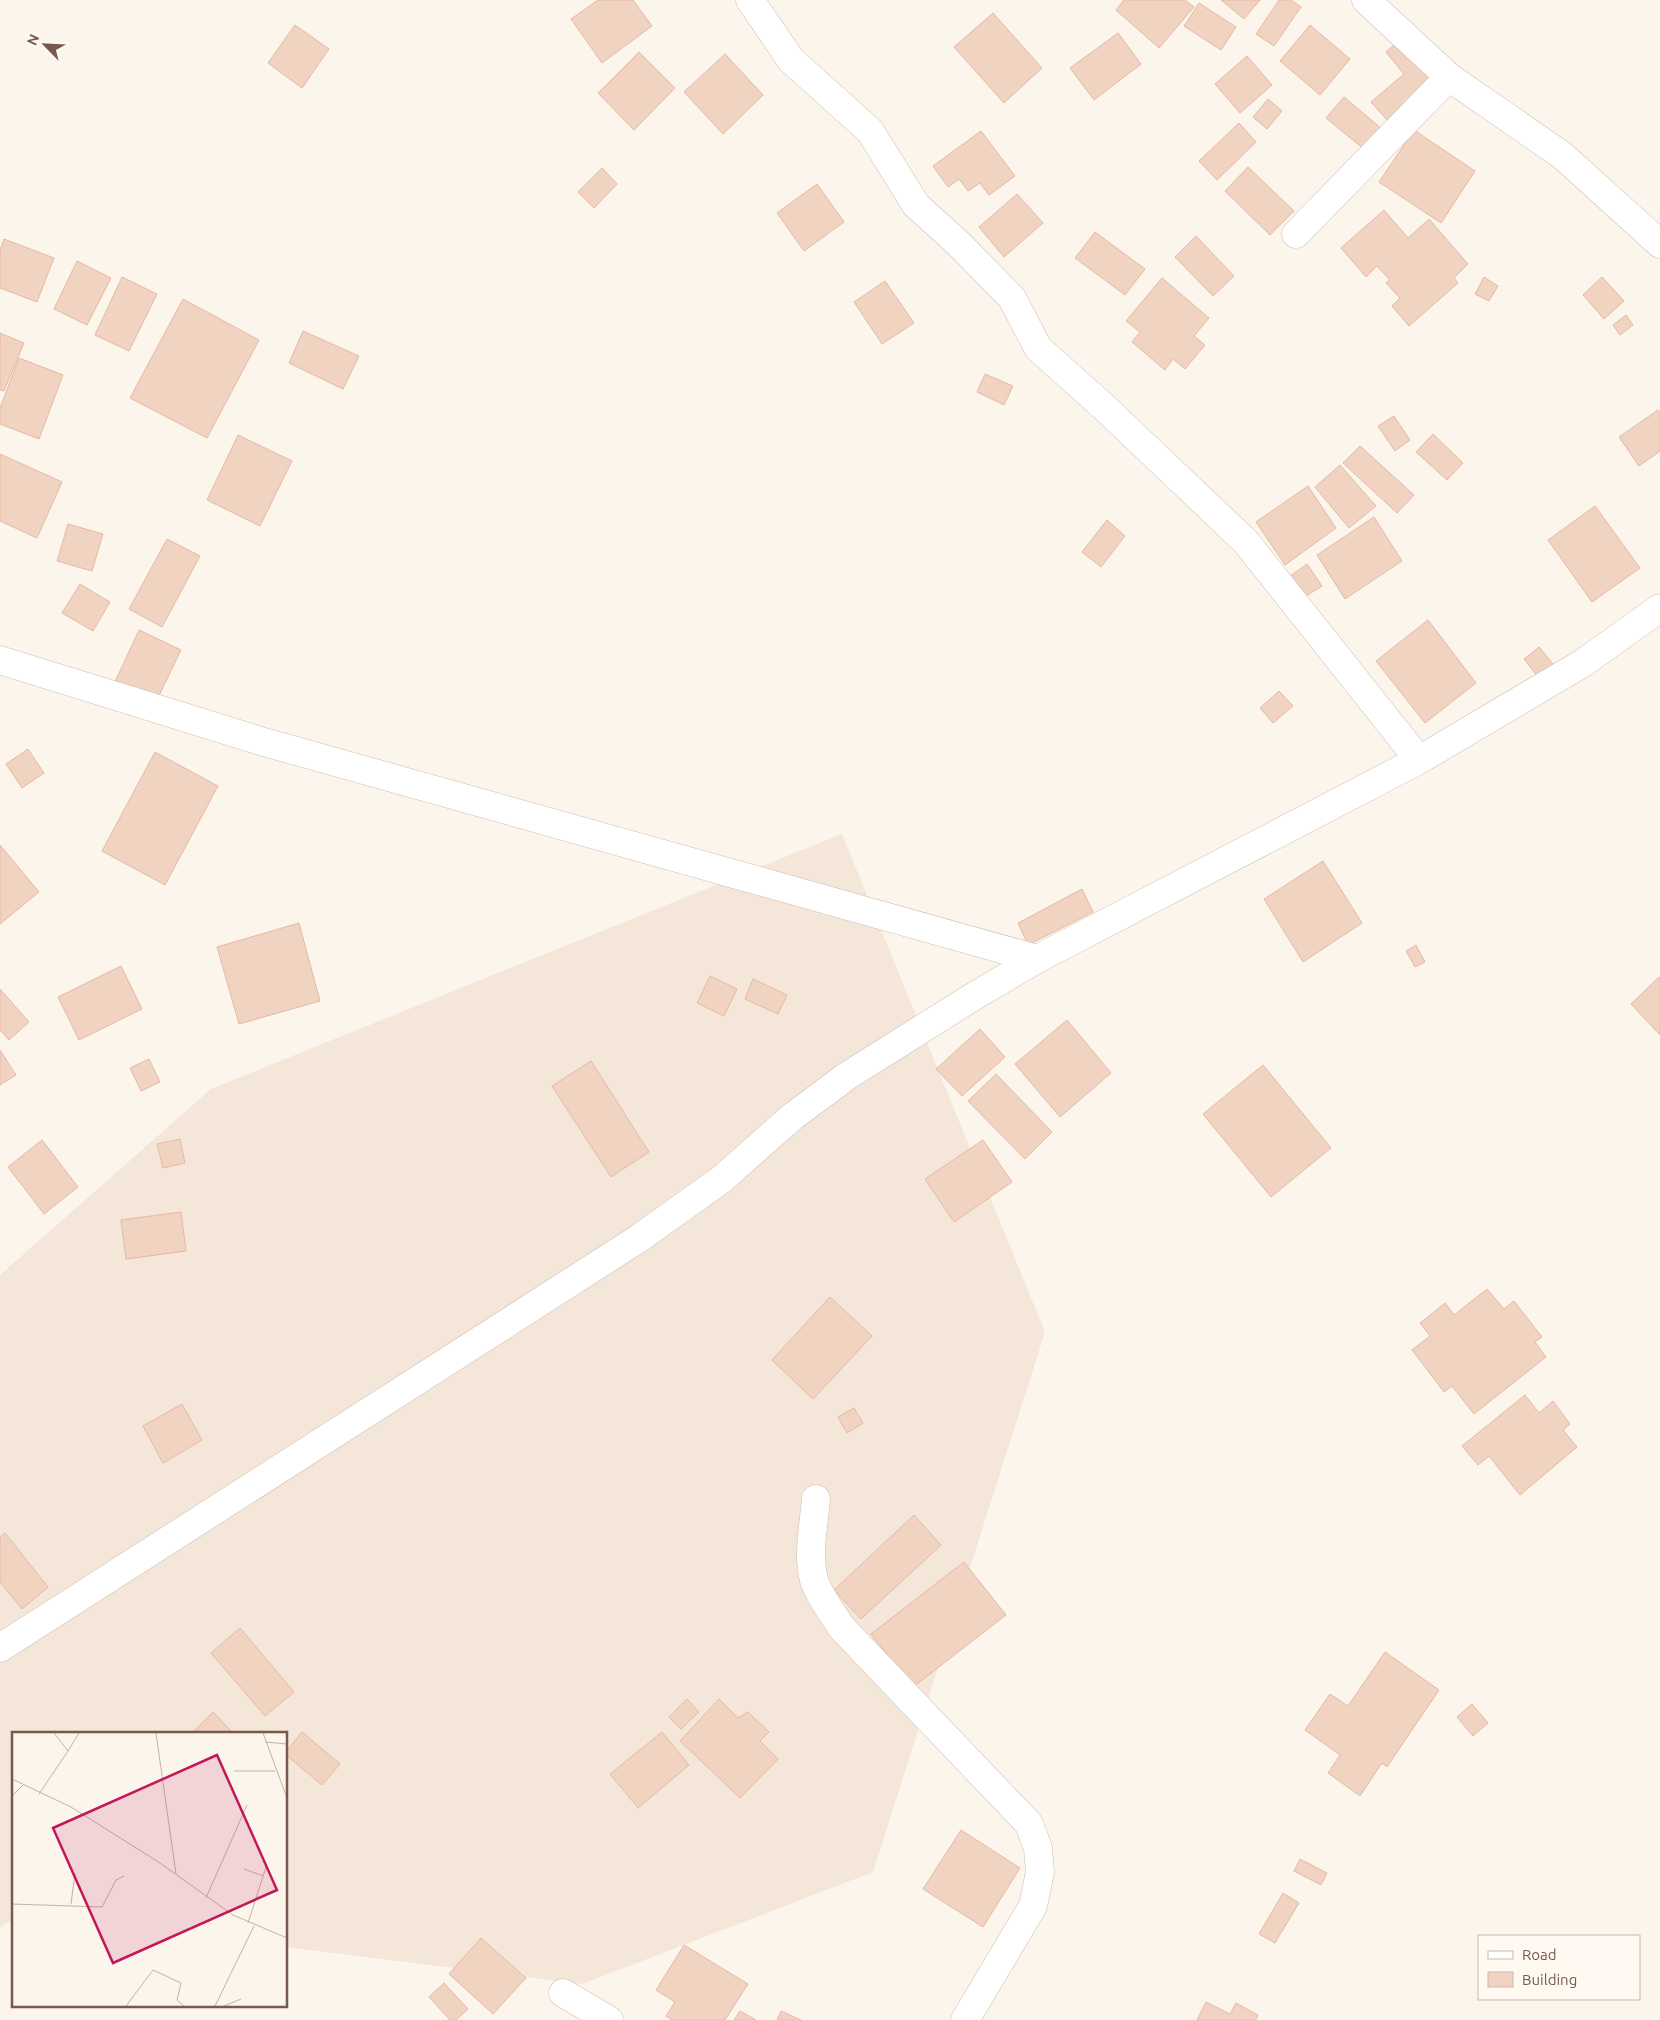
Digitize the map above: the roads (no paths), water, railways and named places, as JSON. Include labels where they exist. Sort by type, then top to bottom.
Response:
[{"type":"street","points":[[750,0],[791,60],[870,131],[916,205],[959,244],[1012,298],[1038,348],[1105,408],[1246,542],[1419,760]]},
{"type":"street","points":[[1366,0],[1449,77],[1563,156],[1660,244]]},
{"type":"street","points":[[1296,234],[1449,77]]},
{"type":"street","points":[[0,1648],[638,1239],[722,1179],[792,1117],[846,1076],[1037,959],[1419,760],[1583,663],[1660,608]]},
{"type":"street","points":[[0,660],[273,745],[1037,959]]},
{"type":"street","points":[[816,1499],[811,1555],[814,1580],[841,1627],[1029,1824],[1038,1848],[1040,1872],[1033,1906],[965,2020]]},
{"type":"street","points":[[563,1993],[609,2020]]}]
